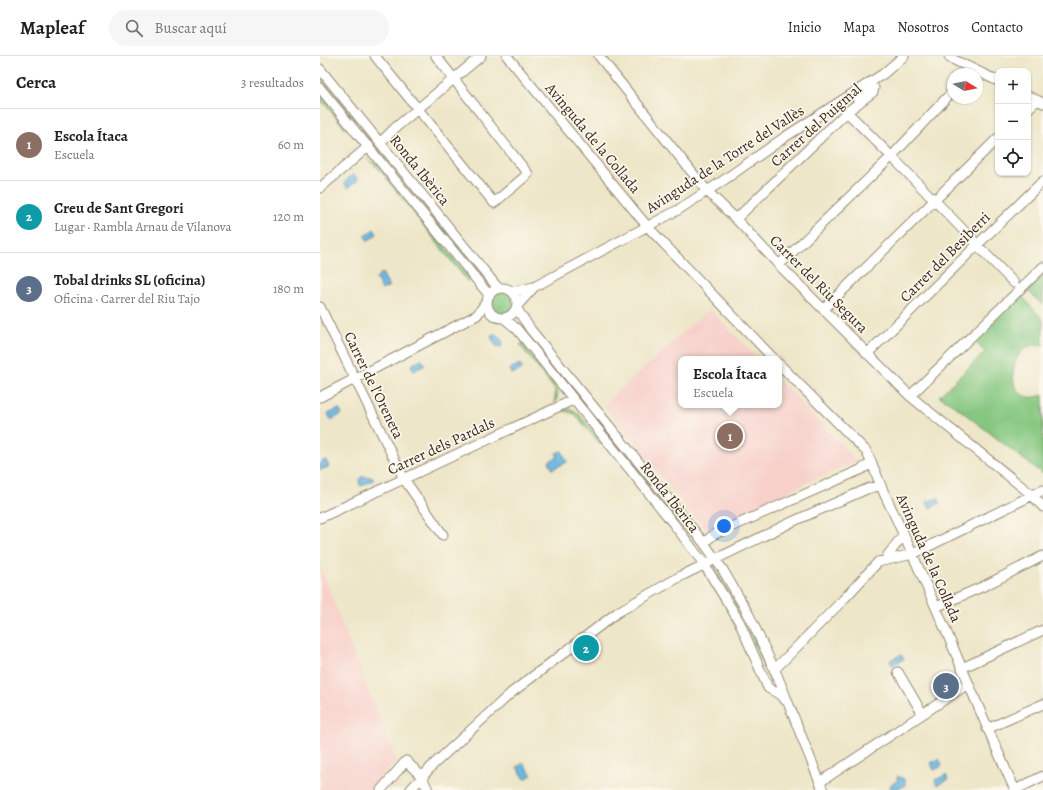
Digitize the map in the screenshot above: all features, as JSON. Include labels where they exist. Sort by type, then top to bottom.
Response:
[{"type":"street","points":[[375,56],[494,203],[528,174],[436,56]]},
{"type":"street","points":[[380,142],[418,108],[481,56]]},
{"type":"street","name":"Avinguda de la Collada","points":[[507,56],[648,226],[771,356]]},
{"type":"street","name":"Carrer del Riu Segura","points":[[599,56],[707,191],[736,219],[779,265],[910,396],[1032,495],[1043,507]]},
{"type":"street","name":"Avinguda de la Torre del Vallès","points":[[513,292],[534,287],[678,210],[785,137],[883,74],[904,56]]},
{"type":"street","points":[[949,56],[966,68]]},
{"type":"street","name":"Ronda Ibèrica","points":[[320,69],[498,288]]},
{"type":"street","points":[[983,76],[995,80]]},
{"type":"street","name":"Ronda Ibèrica","points":[[320,88],[369,146],[488,298],[489,311],[492,315],[505,319],[517,329],[673,523],[704,564],[739,621],[768,688],[779,694],[790,706]]},
{"type":"street","name":"Carrer del Puigmal","points":[[736,219],[847,112],[874,92],[874,88],[785,137]]},
{"type":"street","points":[[779,265],[891,157],[947,98]]},
{"type":"street","points":[[847,112],[886,152]]},
{"type":"street","points":[[824,309],[996,140]]},
{"type":"street","points":[[320,188],[369,146]]},
{"type":"street","points":[[896,161],[931,197]]},
{"type":"street","name":"Carrer del Besiberri","points":[[867,354],[1043,181]]},
{"type":"street","points":[[938,204],[973,240]]},
{"type":"street","points":[[980,248],[1014,283]]},
{"type":"street","points":[[910,396],[1043,267]]},
{"type":"street","name":"Avinguda de la Torre del Vallès","points":[[517,308],[534,287]]},
{"type":"street","points":[[477,315],[493,291],[498,288],[506,288],[513,292]]},
{"type":"street","name":"Ronda Ibèrica","points":[[513,292],[518,301],[517,308],[531,330],[716,559],[749,615],[790,706],[822,786]]},
{"type":"street","name":"Carrer de l'Oreneta","points":[[320,307],[404,479],[443,535]]},
{"type":"street","points":[[505,319],[512,315],[517,308]]},
{"type":"street","points":[[320,397],[477,315],[492,315]]},
{"type":"street","name":"Avinguda de la Collada","points":[[782,367],[866,451],[880,485],[913,554],[1015,790]]},
{"type":"street","name":"Carrer dels Pardals","points":[[320,518],[573,400]]},
{"type":"street","points":[[704,543],[713,535],[860,470],[872,463]]},
{"type":"street","points":[[410,790],[434,764],[511,693],[559,655],[618,612],[704,564],[794,521],[867,489],[880,485]]},
{"type":"street","points":[[774,670],[878,562],[913,554],[1043,490]]},
{"type":"street","points":[[886,560],[888,555],[904,534]]},
{"type":"street","points":[[936,607],[984,586],[1043,556]]},
{"type":"street","points":[[962,668],[1043,630]]},
{"type":"street","points":[[898,672],[922,713]]},
{"type":"street","points":[[822,786],[922,713],[968,684]]},
{"type":"street","points":[[988,730],[1043,704]]},
{"type":"street","points":[[381,790],[406,761],[422,777],[428,790]]},
{"type":"street","points":[[1015,790],[1043,776]]},
{"type":"shaded area","points":[[709,309],[755,356],[678,356],[678,408],[782,408],[782,383],[857,461],[808,482],[706,531],[603,405]]},
{"type":"shaded area","points":[[320,567],[396,760],[369,790],[320,790]]},
{"type":"green space","points":[[320,75],[357,120],[354,121],[320,79]]},
{"type":"green space","points":[[320,94],[347,128],[346,129],[320,99]]},
{"type":"green space","points":[[361,127],[479,272],[477,274],[359,128]]},
{"type":"green space","points":[[367,159],[378,165],[471,279],[468,282],[378,168]]},
{"type":"green space","points":[[1043,274],[1043,305],[1027,290]]},
{"type":"green space","points":[[506,292],[512,299],[512,308],[508,313],[498,313],[494,309],[492,299],[497,294]]},
{"type":"green space","points":[[1021,295],[1043,320],[1043,345],[1032,345],[1023,350],[1017,359],[1013,379],[1016,388],[1021,394],[1032,397],[1043,395],[1043,474],[951,403],[939,396],[985,352],[974,341]]},
{"type":"green space","points":[[531,336],[676,515],[674,517],[530,337]]},
{"type":"green space","points":[[522,343],[554,384],[557,391],[555,403],[555,390],[520,345]]},
{"type":"green space","points":[[568,408],[579,414],[602,442],[600,444],[575,414],[561,410]]},
{"type":"green space","points":[[713,566],[751,629],[773,684],[771,685],[744,618],[713,569]]},
{"type":"water","points":[[353,174],[358,180],[348,188],[344,183]]},
{"type":"water","points":[[374,229],[377,234],[368,241],[365,236]]},
{"type":"water","points":[[382,273],[389,286],[382,290],[376,278]]},
{"type":"water","points":[[493,334],[496,334],[503,342],[501,347],[496,346],[491,337]]},
{"type":"water","points":[[422,360],[425,365],[414,371],[411,365]]},
{"type":"water","points":[[520,364],[522,369],[512,374],[510,369]]},
{"type":"water","points":[[339,409],[342,414],[331,420],[328,414]]},
{"type":"water","points":[[562,451],[567,462],[552,469],[549,461],[558,457],[556,453]]},
{"type":"water","points":[[326,460],[329,467],[320,470],[320,462]]},
{"type":"water","points":[[361,477],[371,477],[374,479],[362,486],[360,485],[359,481]]},
{"type":"water","points":[[938,498],[940,503],[929,508],[927,502]]},
{"type":"water","points":[[901,655],[904,659],[892,665],[890,660]]},
{"type":"water","points":[[939,759],[942,766],[934,770],[931,763]]},
{"type":"water","points":[[523,763],[532,775],[525,779],[517,767]]},
{"type":"water","points":[[946,775],[948,780],[937,785],[935,780]]},
{"type":"water","points":[[898,776],[905,780],[905,785],[891,790],[890,786],[898,780]]},
{"type":"place","name":"Escola Ítaca","points":[[730,436]]},
{"type":"place","name":"Creu de Sant Gregori","points":[[586,648]]},
{"type":"place","name":"Tobal drinks SL (oficina)","points":[[946,686]]}]
